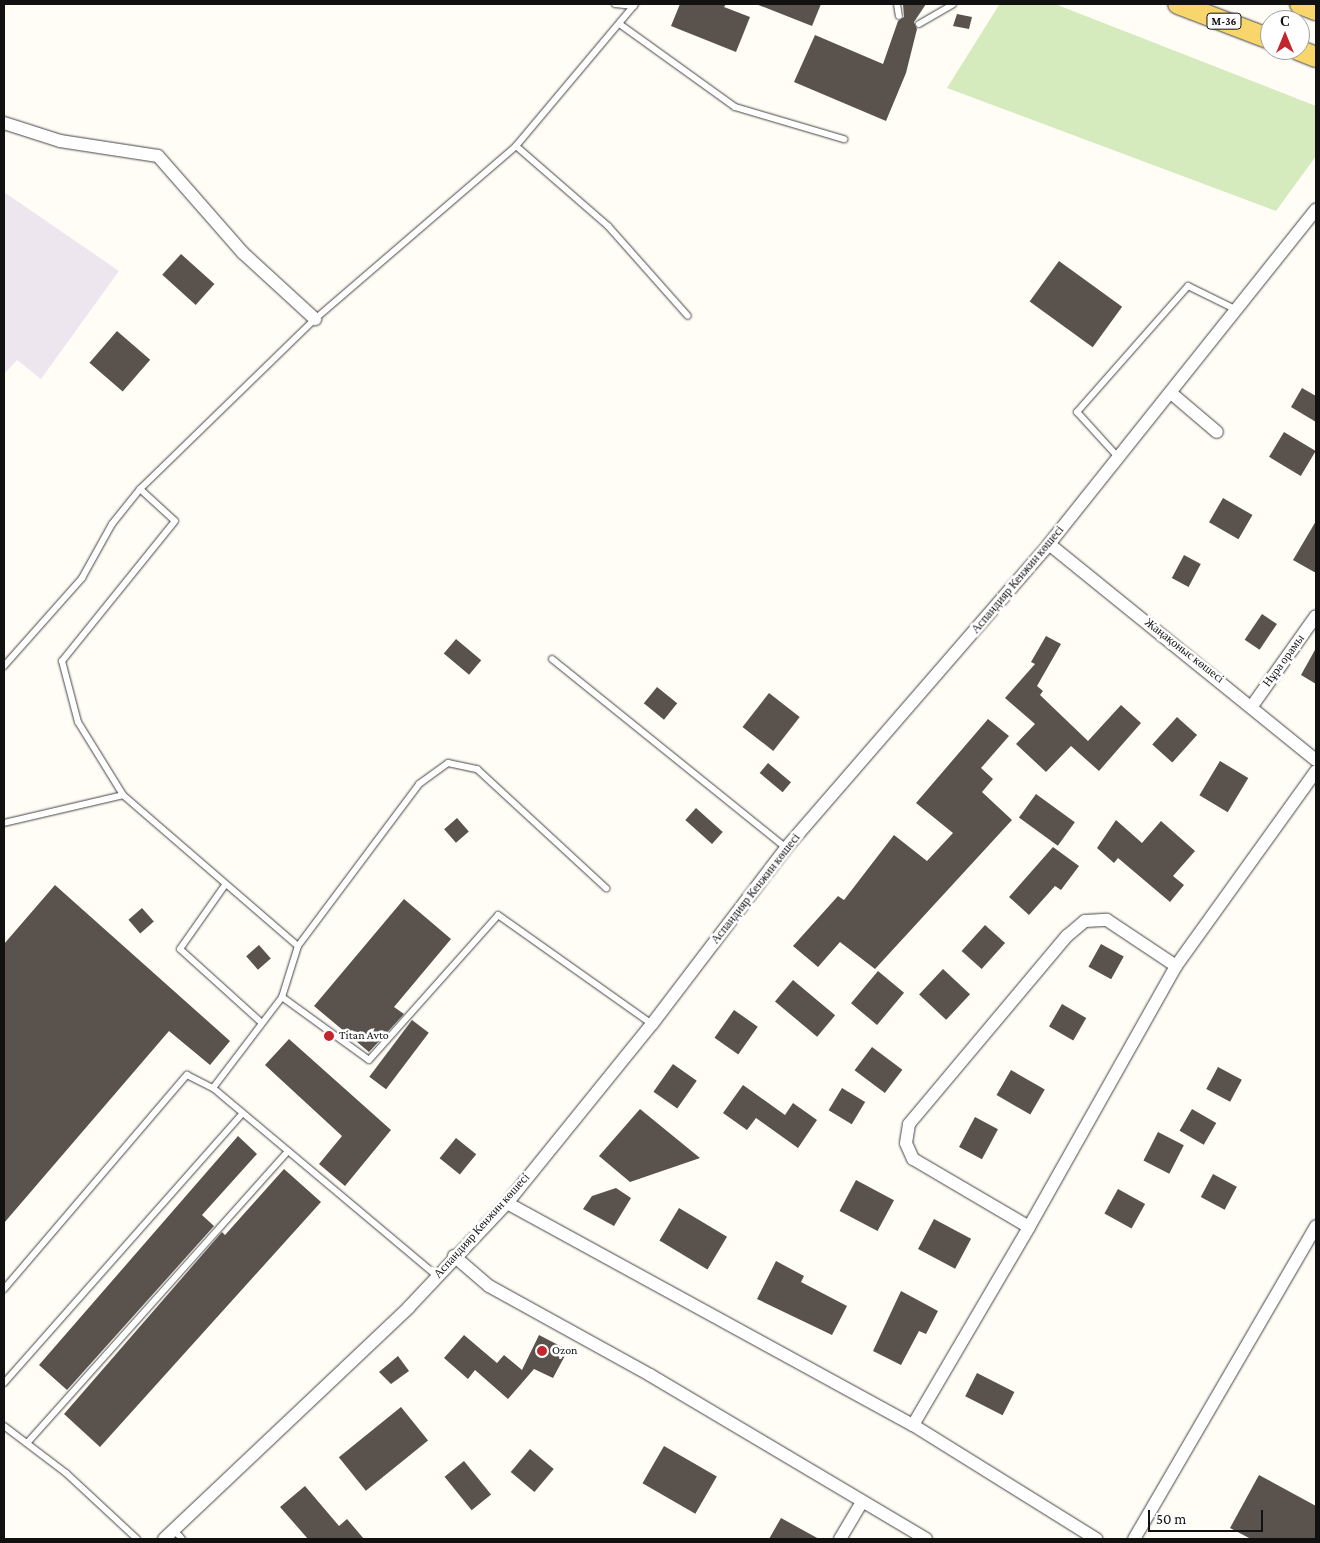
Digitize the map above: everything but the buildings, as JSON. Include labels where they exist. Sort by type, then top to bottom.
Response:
[{"type":"main road","name":"M-36","points":[[1178,4],[1260,35]]},
{"type":"main road","points":[[1300,4],[1316,10]]},
{"type":"street","points":[[4,123],[60,141],[158,156],[243,253],[315,319]]},
{"type":"street","name":"Аспандияр Кенжин көшесі","points":[[164,1539],[178,1535],[437,1276],[454,1256],[507,1203],[652,1024],[786,848],[1049,544],[1316,209]]},
{"type":"street","points":[[1171,393],[1217,432]]},
{"type":"street","name":"Жаңақоныс көшесі","points":[[1049,544],[1252,706],[1316,760]]},
{"type":"street","name":"Нұра орамы","points":[[1252,706],[1316,616]]},
{"type":"street","points":[[913,1425],[1030,1227],[1176,966],[1316,771]]},
{"type":"street","points":[[1030,1227],[913,1159],[906,1143],[909,1124],[1067,936],[1085,921],[1107,920],[1176,966]]},
{"type":"street","points":[[507,1203],[913,1425],[1096,1539]]},
{"type":"street","points":[[1134,1539],[1316,1226]]},
{"type":"street","points":[[454,1256],[489,1286],[650,1375],[926,1539]]},
{"type":"street","points":[[840,1539],[862,1502]]},
{"type":"lane","points":[[616,4],[635,5]]},
{"type":"lane","points":[[897,4],[899,16]]},
{"type":"lane","points":[[919,24],[953,4]]},
{"type":"lane","points":[[4,666],[82,578],[112,524],[140,489],[315,319],[516,146],[621,25],[635,5]]},
{"type":"lane","points":[[621,25],[734,107],[844,139]]},
{"type":"lane","points":[[516,146],[608,226],[688,316]]},
{"type":"lane","points":[[1119,458],[1077,412],[1188,286],[1237,310]]},
{"type":"lane","points":[[140,489],[176,521],[62,661],[78,722],[123,795],[225,885],[298,946]]},
{"type":"lane","points":[[552,659],[786,848]]},
{"type":"lane","points":[[212,1088],[282,997],[298,946],[419,784],[448,763],[477,768],[606,888]]},
{"type":"lane","points":[[4,823],[123,795]]},
{"type":"lane","points":[[225,885],[180,949],[262,1023]]},
{"type":"lane","points":[[282,997],[369,1060],[498,914],[652,1024]]},
{"type":"lane","points":[[4,1289],[187,1075],[212,1088],[437,1276]]},
{"type":"lane","points":[[4,1382],[242,1114]]},
{"type":"lane","points":[[28,1442],[288,1151]]},
{"type":"lane","points":[[4,1426],[28,1442],[137,1539]]},
{"type":"shaded area","points":[[4,192],[119,271],[41,379],[17,360],[4,374]]},
{"type":"green space","points":[[1055,4],[1316,106],[1316,156],[1276,211],[947,88],[999,5]]},
{"type":"place","name":"Titan Avto","points":[[329,1036]]},
{"type":"place","name":"Ozon","points":[[542,1351]]}]
